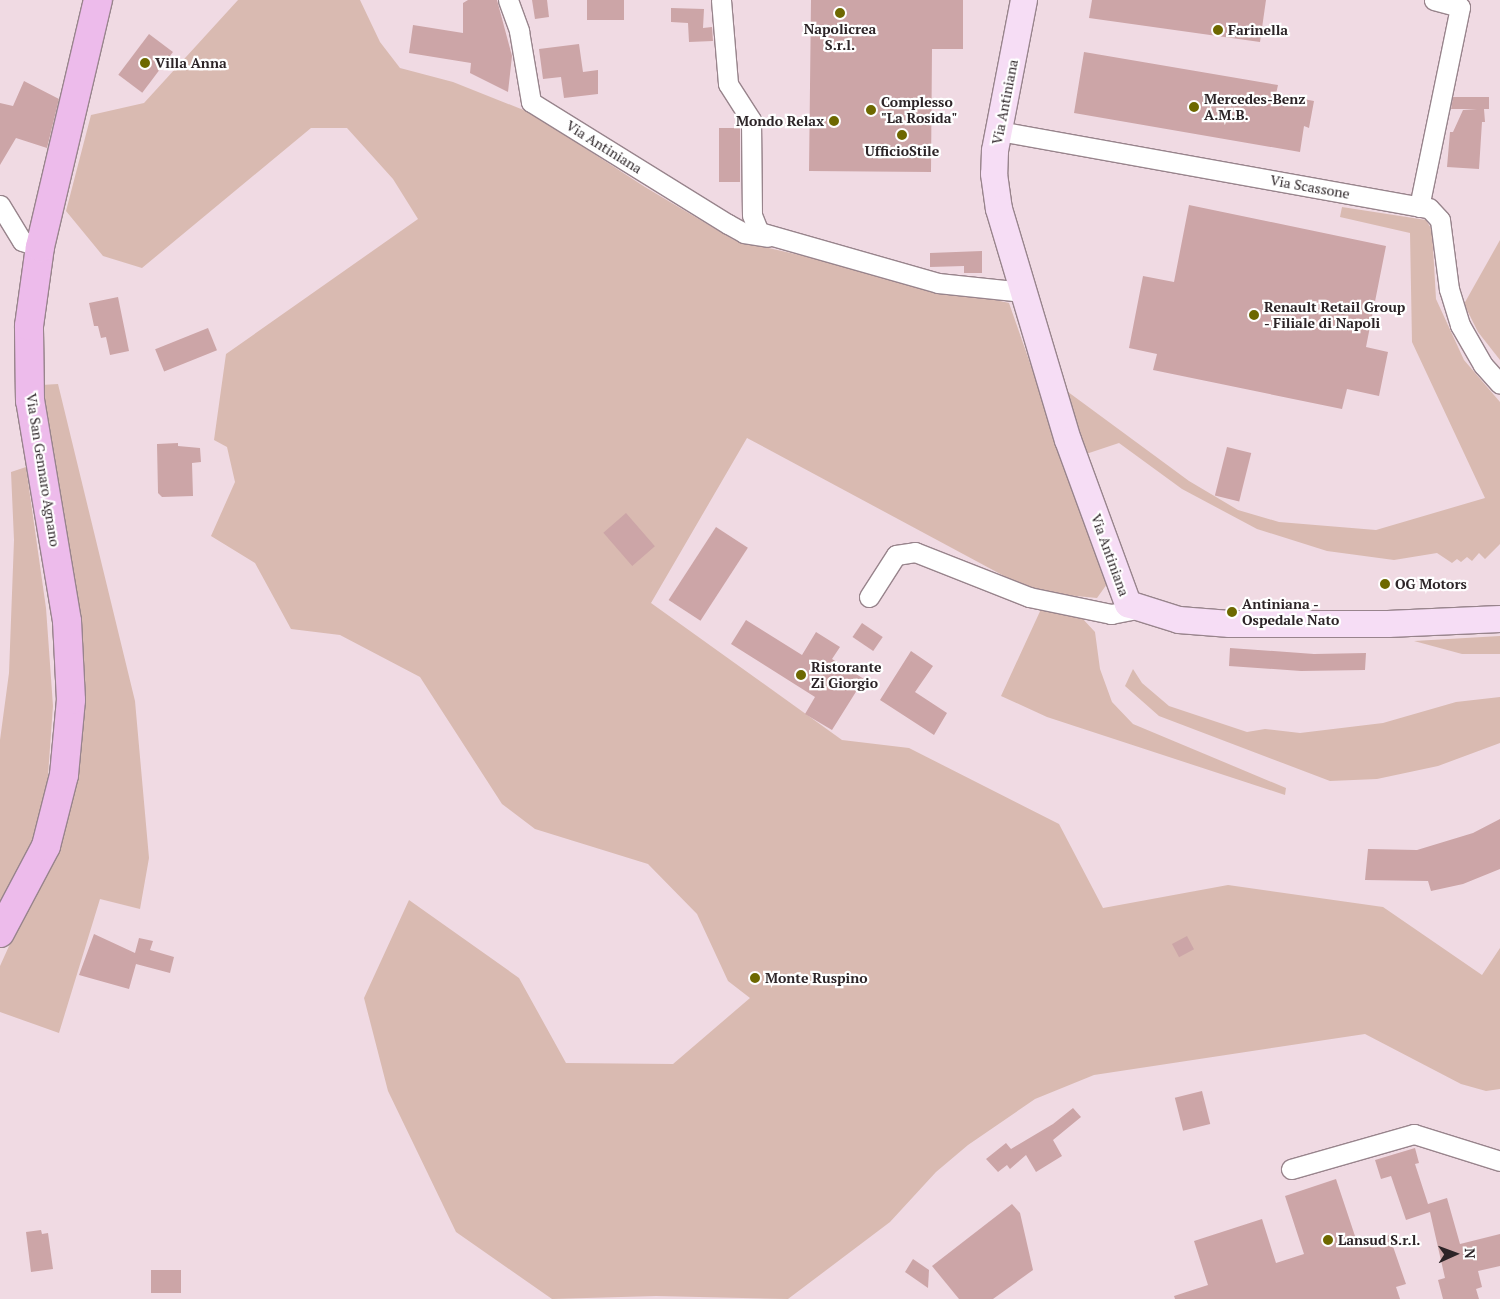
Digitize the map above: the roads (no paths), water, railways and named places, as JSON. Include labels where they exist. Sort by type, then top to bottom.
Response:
[{"type":"main road","name":"Via San Gennaro Agnano","points":[[0,933],[46,846],[64,775],[71,700],[67,621],[30,401],[29,326],[40,247],[98,0]]},
{"type":"street","name":"Via Antiniana","points":[[508,0],[519,31],[532,102],[728,224],[744,233],[770,238],[938,283],[1024,292]]},
{"type":"street","points":[[722,0],[728,84],[751,120],[752,215],[760,232],[770,238]]},
{"type":"street","name":"Via Antiniana","points":[[1024,0],[999,131],[994,174],[999,209],[1068,440],[1125,598],[1136,609],[1179,620],[1230,624],[1388,624],[1500,619]]},
{"type":"street","points":[[1419,207],[1460,7],[1434,0]]},
{"type":"street","name":"Via Scassone","points":[[999,131],[1419,207],[1437,213],[1440,220],[1449,289],[1457,318],[1478,357],[1500,384]]},
{"type":"street","points":[[0,205],[22,241],[40,247]]},
{"type":"street","points":[[869,597],[896,555],[915,552],[1030,597],[1111,614],[1136,609]]},
{"type":"street","points":[[1291,1169],[1414,1134],[1500,1160]]},
{"type":"place","name":"Napolicrea S.r.l.","points":[[840,13]]},
{"type":"place","name":"Farinella","points":[[1218,30]]},
{"type":"place","name":"Villa Anna","points":[[145,63]]},
{"type":"place","name":"Mercedes-Benz A.M.B.","points":[[1194,107]]},
{"type":"place","name":"Complesso \"La Rosida\"","points":[[871,110]]},
{"type":"place","name":"Mondo Relax","points":[[834,121]]},
{"type":"place","name":"UfficioStile","points":[[902,135]]},
{"type":"place","name":"Renault Retail Group - Filiale di Napoli","points":[[1254,315]]},
{"type":"place","name":"OG Motors","points":[[1385,584]]},
{"type":"place","name":"Antiniana - Ospedale Nato","points":[[1232,612]]},
{"type":"place","name":"Ristorante Zi Giorgio","points":[[801,675]]},
{"type":"place","name":"Monte Ruspino","points":[[755,978]]},
{"type":"place","name":"Lansud S.r.l.","points":[[1328,1240]]}]
